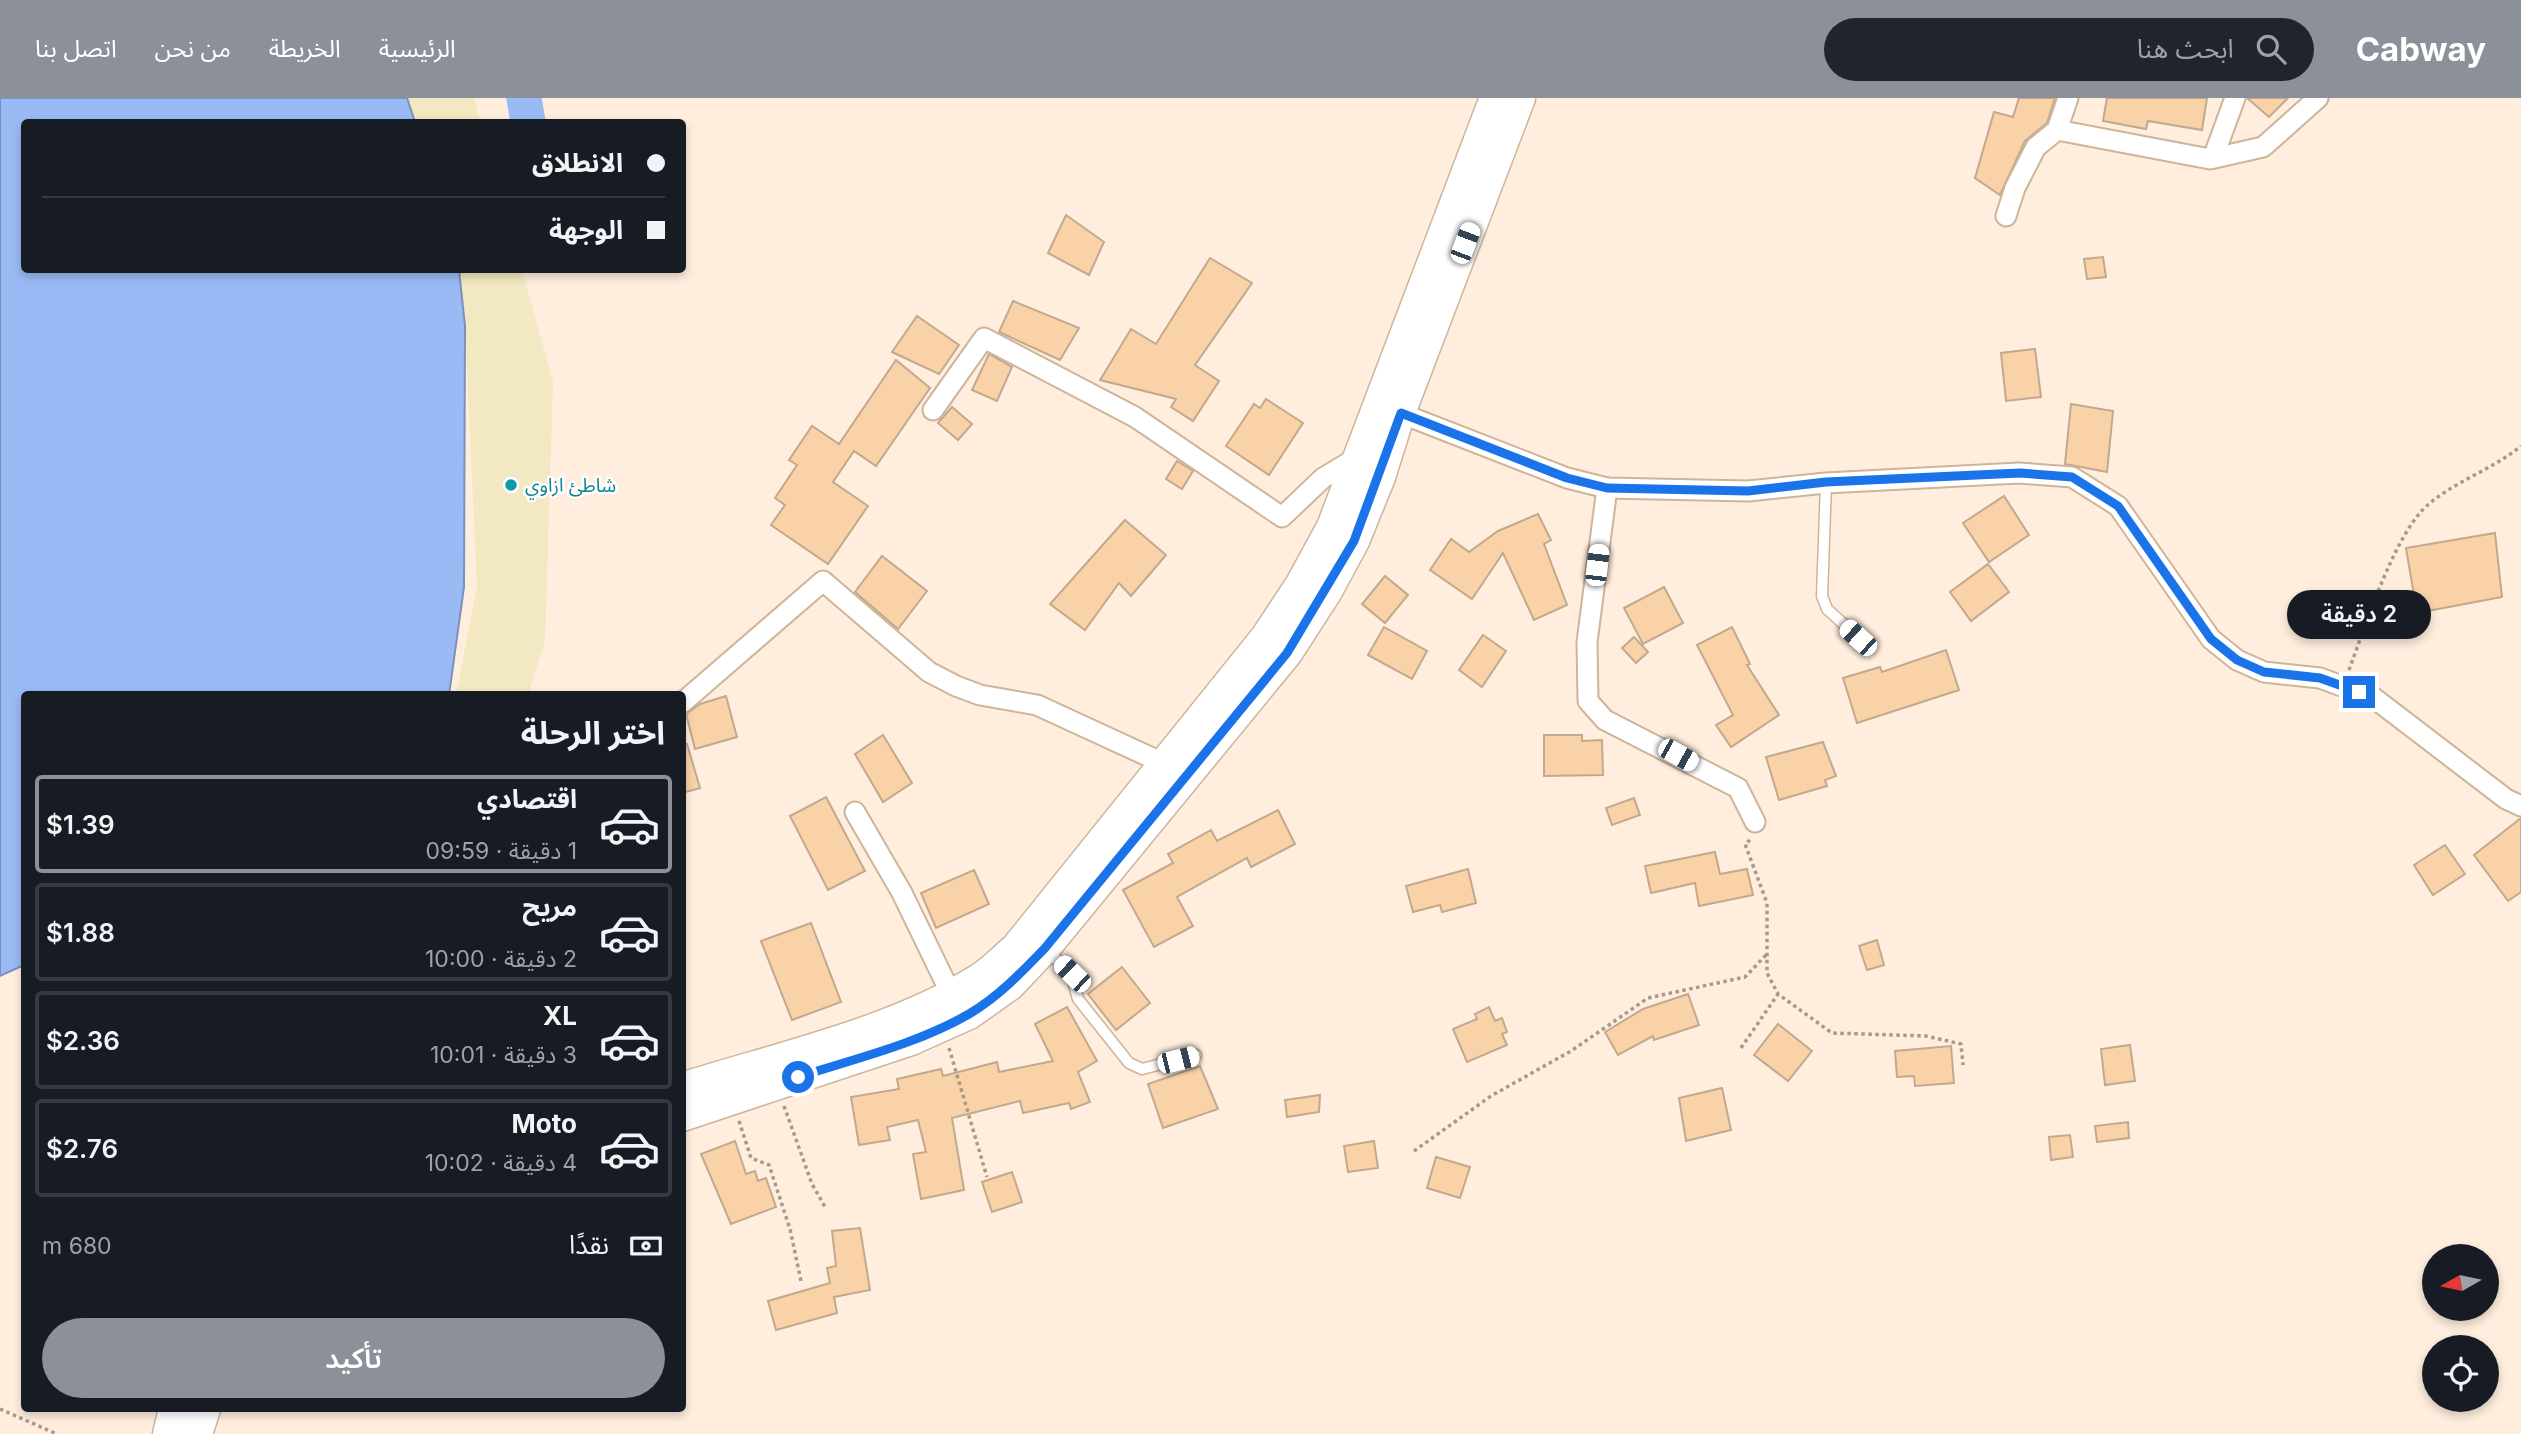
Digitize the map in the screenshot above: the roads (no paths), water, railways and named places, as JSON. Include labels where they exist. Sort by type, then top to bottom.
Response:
[{"type":"main road","points":[[686,1087],[878,1026],[981,978],[1016,948],[1266,637],[1301,584],[1332,527],[1495,98]]},
{"type":"main road","points":[[686,1115],[911,1040],[969,1014],[1010,985],[1045,948],[1287,653],[1354,541],[1520,98]]},
{"type":"main road","points":[[168,1434],[173,1412]]},
{"type":"main road","points":[[197,1434],[204,1412]]},
{"type":"street","points":[[2006,216],[2015,188],[2036,147],[2057,130],[2068,98]]},
{"type":"street","points":[[2213,158],[2235,98]]},
{"type":"street","points":[[2057,130],[2204,159],[2213,158],[2263,147],[2318,98]]},
{"type":"street","points":[[933,410],[984,338],[1135,418],[1282,517],[1323,478],[1358,457]]},
{"type":"street","points":[[1401,413],[1567,478],[1607,488],[1748,491],[1826,482],[2020,473],[2072,477],[2118,506],[2211,639],[2237,660],[2264,672],[2320,678],[2374,698],[2506,799],[2521,806]]},
{"type":"street","points":[[1607,488],[1587,642],[1588,701],[1605,720],[1738,788],[1755,822]]},
{"type":"street","points":[[686,701],[823,581],[929,672],[947,682],[980,695],[1037,705],[1165,764]]},
{"type":"street","points":[[855,812],[902,893],[951,994]]},
{"type":"lane","points":[[1826,482],[1822,596],[1827,609],[1858,638]]},
{"type":"lane","points":[[1045,948],[1072,974],[1078,999],[1129,1063],[1142,1069],[1196,1055]]},
{"type":"water","points":[[0,98],[407,98],[414,119],[21,119],[21,273],[459,273],[465,326],[464,587],[450,691],[21,691],[21,966],[0,976]]},
{"type":"waterway","points":[[524,98],[528,119]]},
{"type":"place","name":"شاطئ ازاوي","points":[[511,485]]}]
